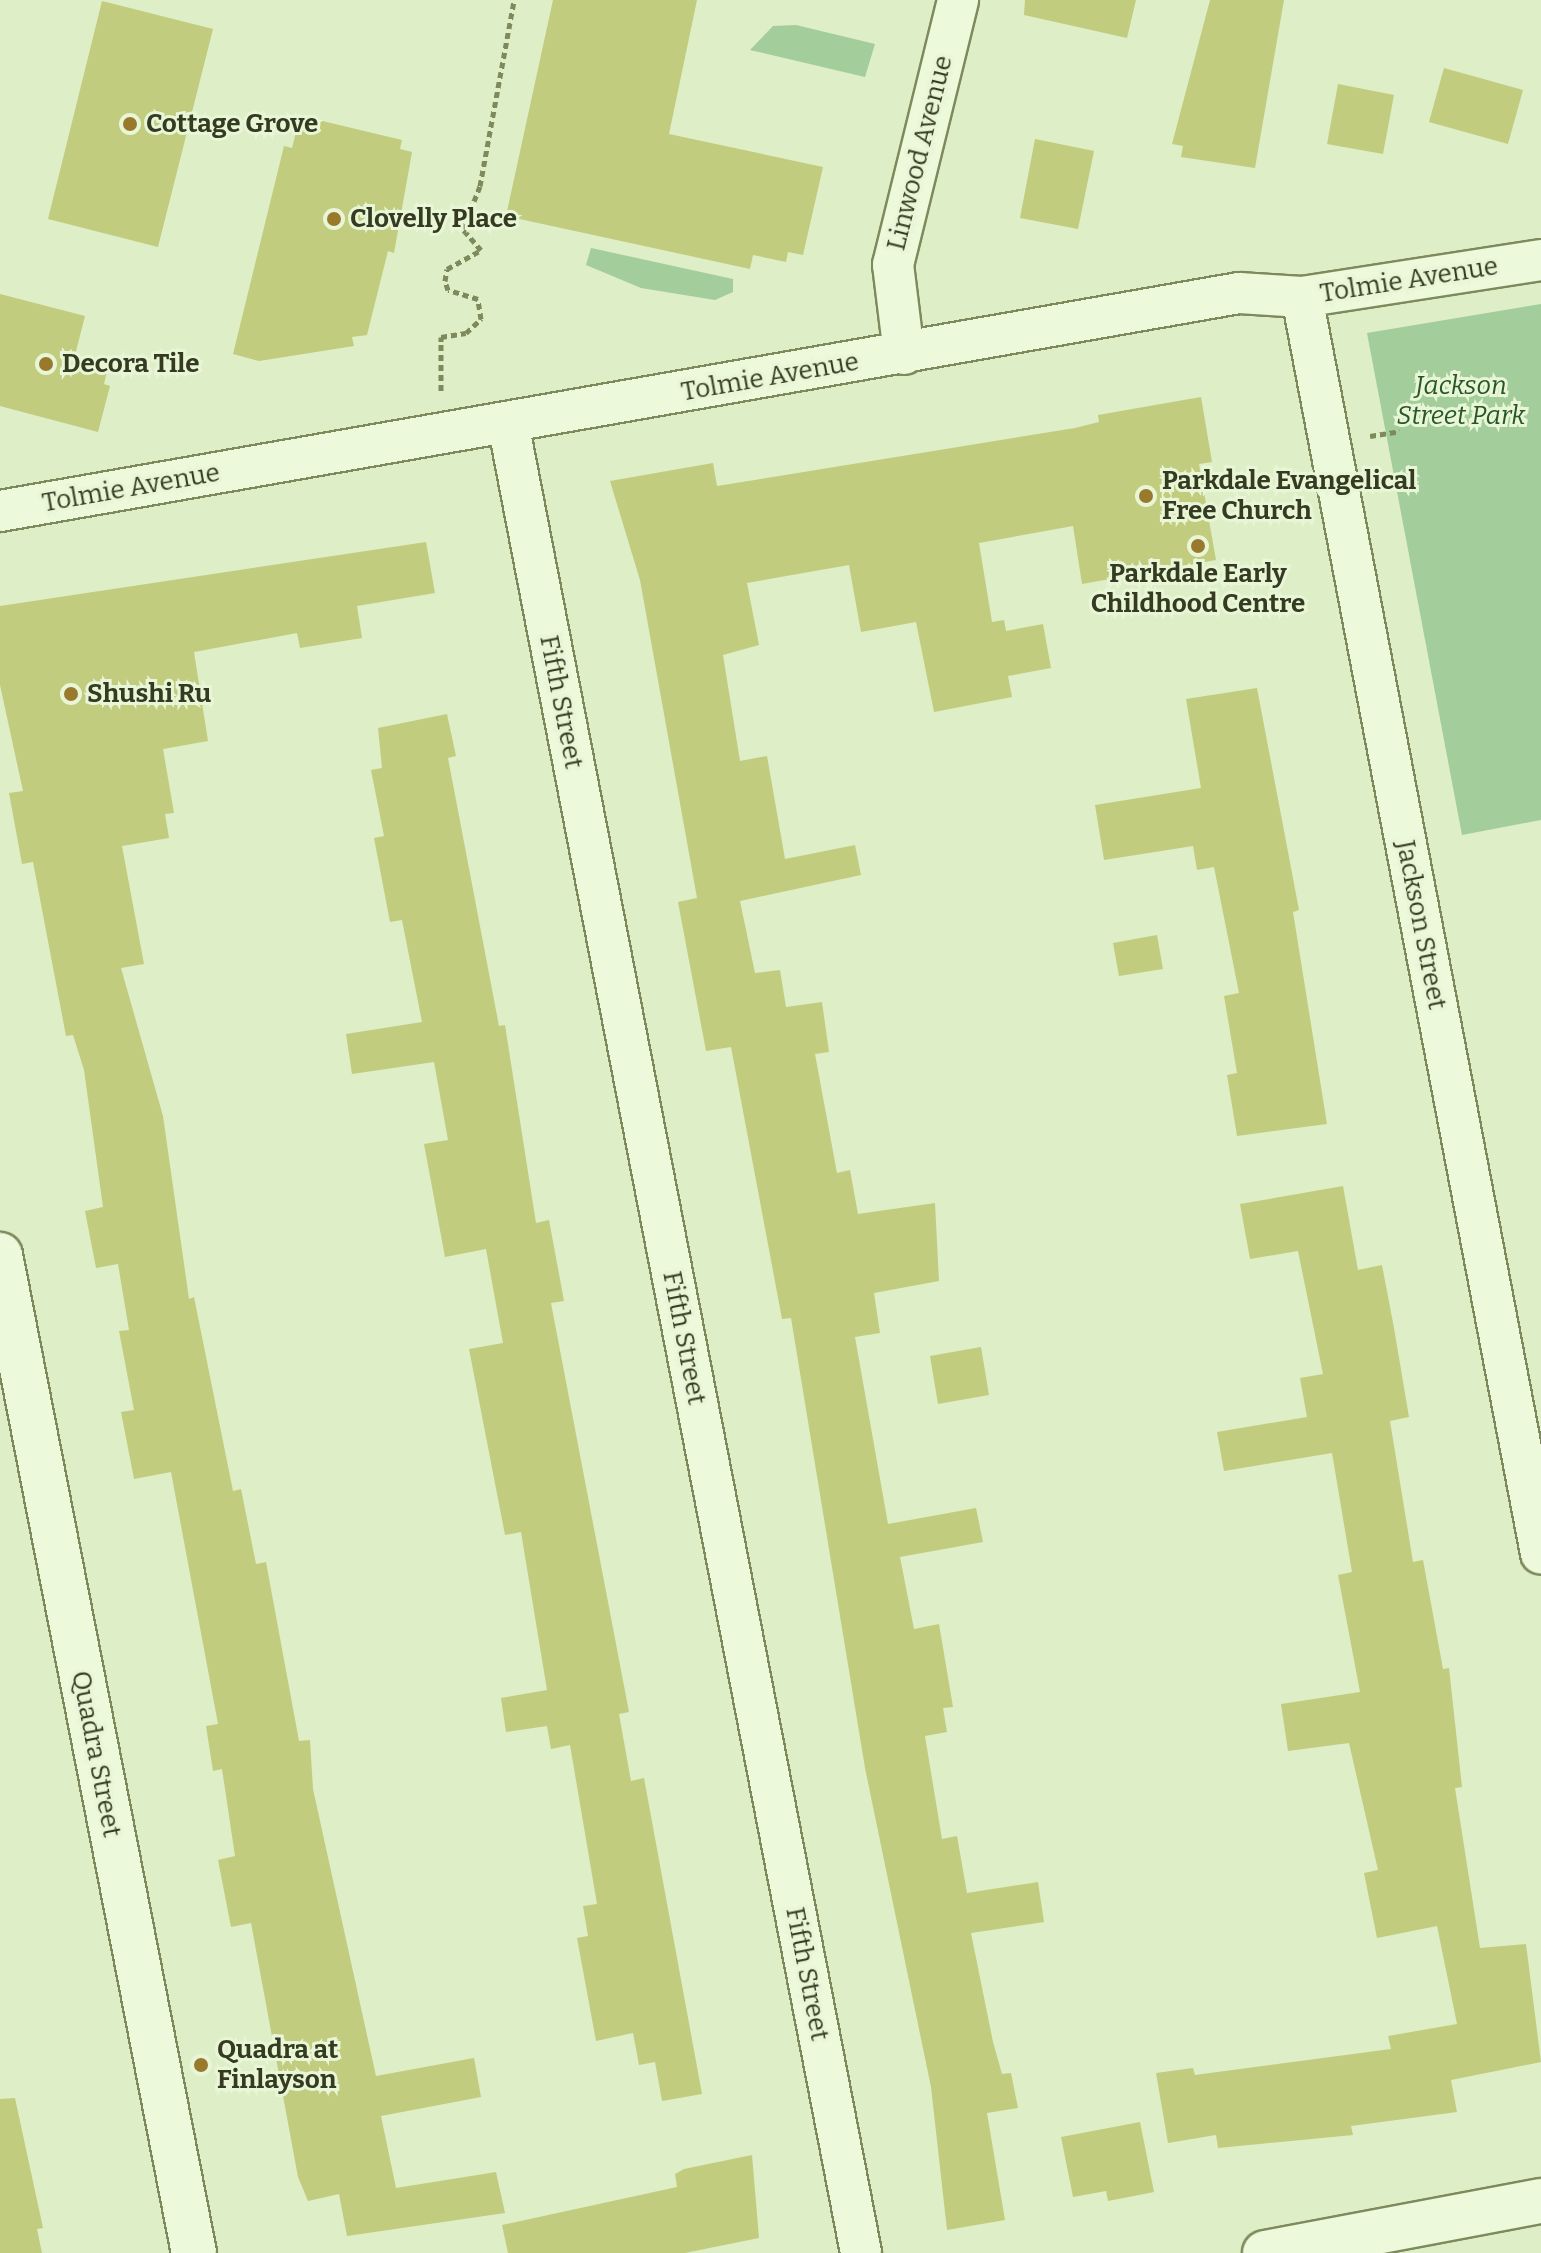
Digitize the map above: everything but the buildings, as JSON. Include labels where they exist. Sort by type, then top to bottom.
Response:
[{"type":"main road","name":"Quadra Street","points":[[0,1255],[194,2253]]},
{"type":"main road","points":[[1265,2253],[1541,2201]]},
{"type":"street","name":"Linwood Avenue","points":[[904,354],[893,265],[958,0]]},
{"type":"street","name":"Tolmie Avenue","points":[[0,511],[1239,293],[1302,297],[1541,260]]},
{"type":"street","name":"Jackson Street","points":[[1302,297],[1541,1553]]},
{"type":"street","name":"Fifth Street","points":[[508,423],[861,2253]]},
{"type":"path","points":[[447,433],[441,337],[466,333],[481,319],[478,299],[448,290],[445,281],[447,269],[481,250],[463,229],[480,186],[514,0]]},
{"type":"green space","points":[[796,25],[875,44],[865,77],[750,50],[773,26]]},
{"type":"green space","points":[[591,248],[733,279],[733,292],[715,300],[641,288],[586,265]]},
{"type":"green space","name":"Jackson Street Park","points":[[1541,304],[1541,820],[1462,835],[1367,333]]},
{"type":"place","name":"Cottage Grove","points":[[130,124]]},
{"type":"place","name":"Clovelly Place","points":[[334,219]]},
{"type":"place","name":"Decora Tile","points":[[46,364]]},
{"type":"place","name":"Parkdale Evangelical Free Church","points":[[1146,496]]},
{"type":"place","name":"Parkdale Early Childhood Centre","points":[[1198,546]]},
{"type":"place","name":"Shushi Ru","points":[[71,694]]},
{"type":"place","name":"Quadra at Finlayson","points":[[201,2065]]}]
